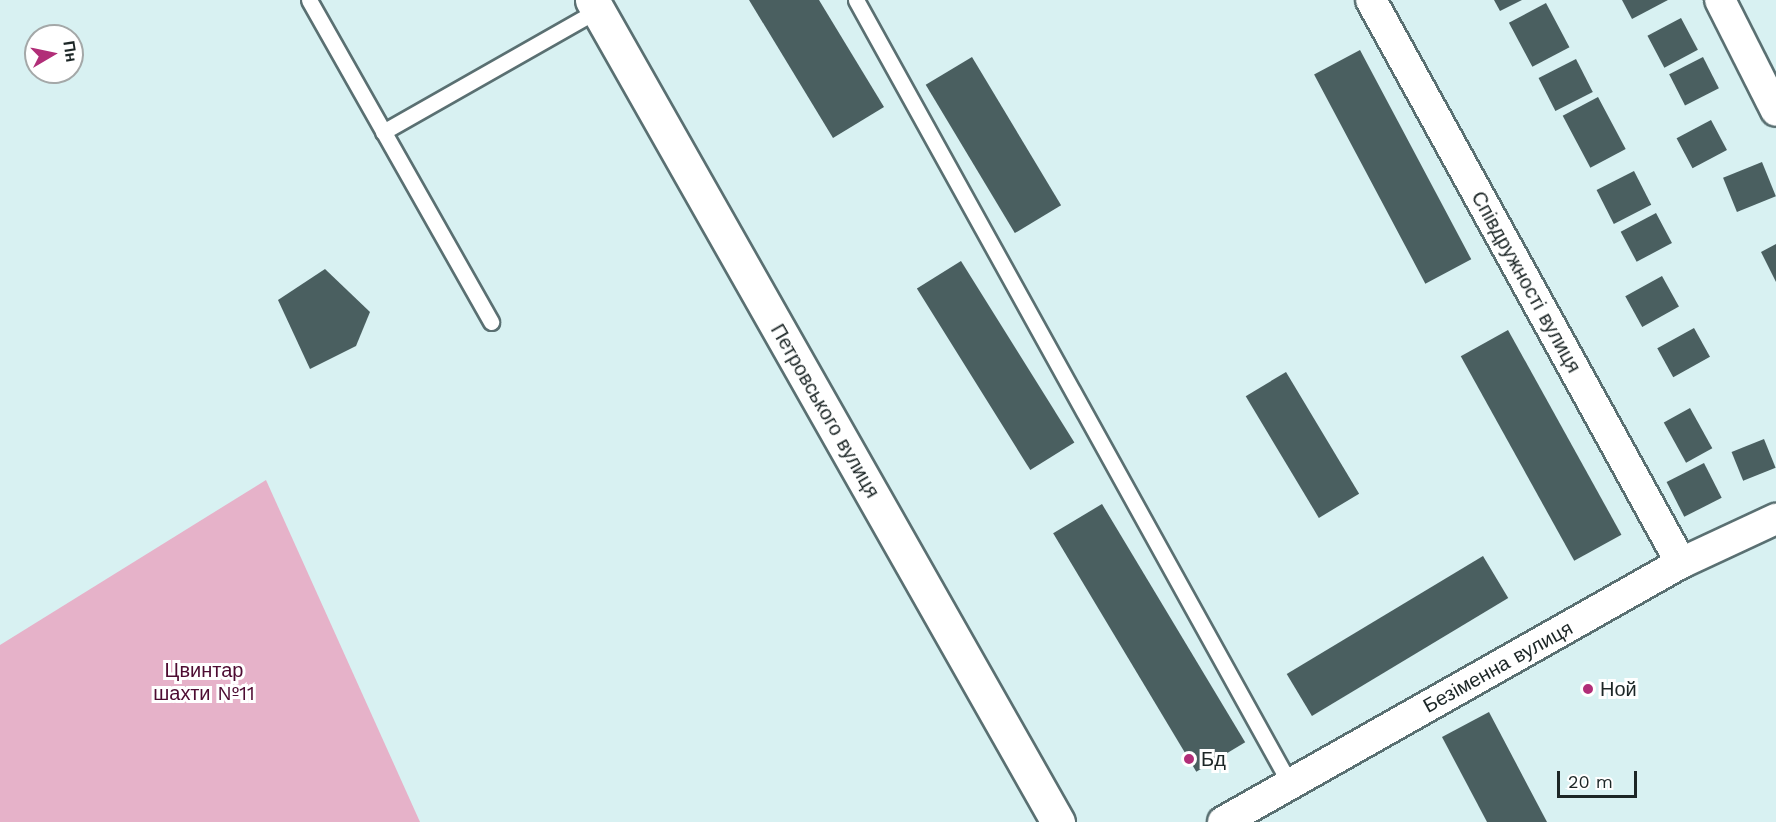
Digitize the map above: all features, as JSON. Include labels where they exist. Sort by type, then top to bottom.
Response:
[{"type":"main road","name":"Петровського вулиця","points":[[595,5],[1058,822]]},
{"type":"street","name":"Співдружності вулиця","points":[[1371,0],[1681,563]]},
{"type":"street","points":[[1720,0],[1776,111]]},
{"type":"street","name":"Безіменна вулиця","points":[[1223,822],[1681,563],[1776,519]]},
{"type":"lane","points":[[309,0],[491,322]]},
{"type":"lane","points":[[856,0],[1290,784]]},
{"type":"lane","points":[[383,132],[595,5]]},
{"type":"green space","name":"Цвинтар шахти №11","points":[[266,480],[420,822],[0,822],[0,645]]},
{"type":"building","points":[[749,0],[819,0],[884,107],[833,138]]},
{"type":"building","points":[[1494,0],[1522,0],[1500,11]]},
{"type":"building","points":[[1622,0],[1668,0],[1632,19]]},
{"type":"building","points":[[1546,3],[1569,47],[1532,67],[1509,23]]},
{"type":"building","points":[[1681,18],[1698,50],[1664,68],[1647,36]]},
{"type":"building","points":[[1360,50],[1471,259],[1425,284],[1314,74]]},
{"type":"building","points":[[972,57],[1061,205],[1015,233],[926,85]]},
{"type":"building","points":[[1703,57],[1719,88],[1685,105],[1669,74]]},
{"type":"building","points":[[1576,59],[1593,92],[1555,111],[1539,78]]},
{"type":"building","points":[[1598,97],[1626,149],[1590,168],[1563,116]]},
{"type":"building","points":[[1711,120],[1727,150],[1693,168],[1677,138]]},
{"type":"building","points":[[1762,162],[1776,196],[1737,212],[1723,178]]},
{"type":"building","points":[[1634,171],[1651,205],[1614,224],[1597,190]]},
{"type":"building","points":[[1656,213],[1672,243],[1637,262],[1621,232]]},
{"type":"building","points":[[1776,244],[1776,282],[1761,252]]},
{"type":"building","points":[[961,261],[1074,442],[1030,470],[917,289]]},
{"type":"building","points":[[325,269],[370,312],[356,346],[310,369],[278,300]]},
{"type":"building","points":[[1662,276],[1679,307],[1642,327],[1625,296]]},
{"type":"building","points":[[1694,328],[1710,357],[1673,377],[1657,348]]},
{"type":"building","points":[[1508,330],[1621,535],[1574,561],[1461,356]]},
{"type":"building","points":[[1286,372],[1359,494],[1319,518],[1246,396]]},
{"type":"building","points":[[1690,408],[1712,448],[1686,463],[1664,423]]},
{"type":"building","points":[[1764,439],[1776,468],[1743,481],[1732,452]]},
{"type":"building","points":[[1704,463],[1722,498],[1684,517],[1667,482]]},
{"type":"building","points":[[1102,504],[1245,742],[1196,772],[1053,533]]},
{"type":"building","points":[[1483,556],[1508,598],[1312,716],[1287,674]]},
{"type":"building","points":[[1489,712],[1547,822],[1487,822],[1442,737]]},
{"type":"place","name":"Ной","points":[[1588,689]]},
{"type":"place","name":"Бд","points":[[1189,759]]}]
